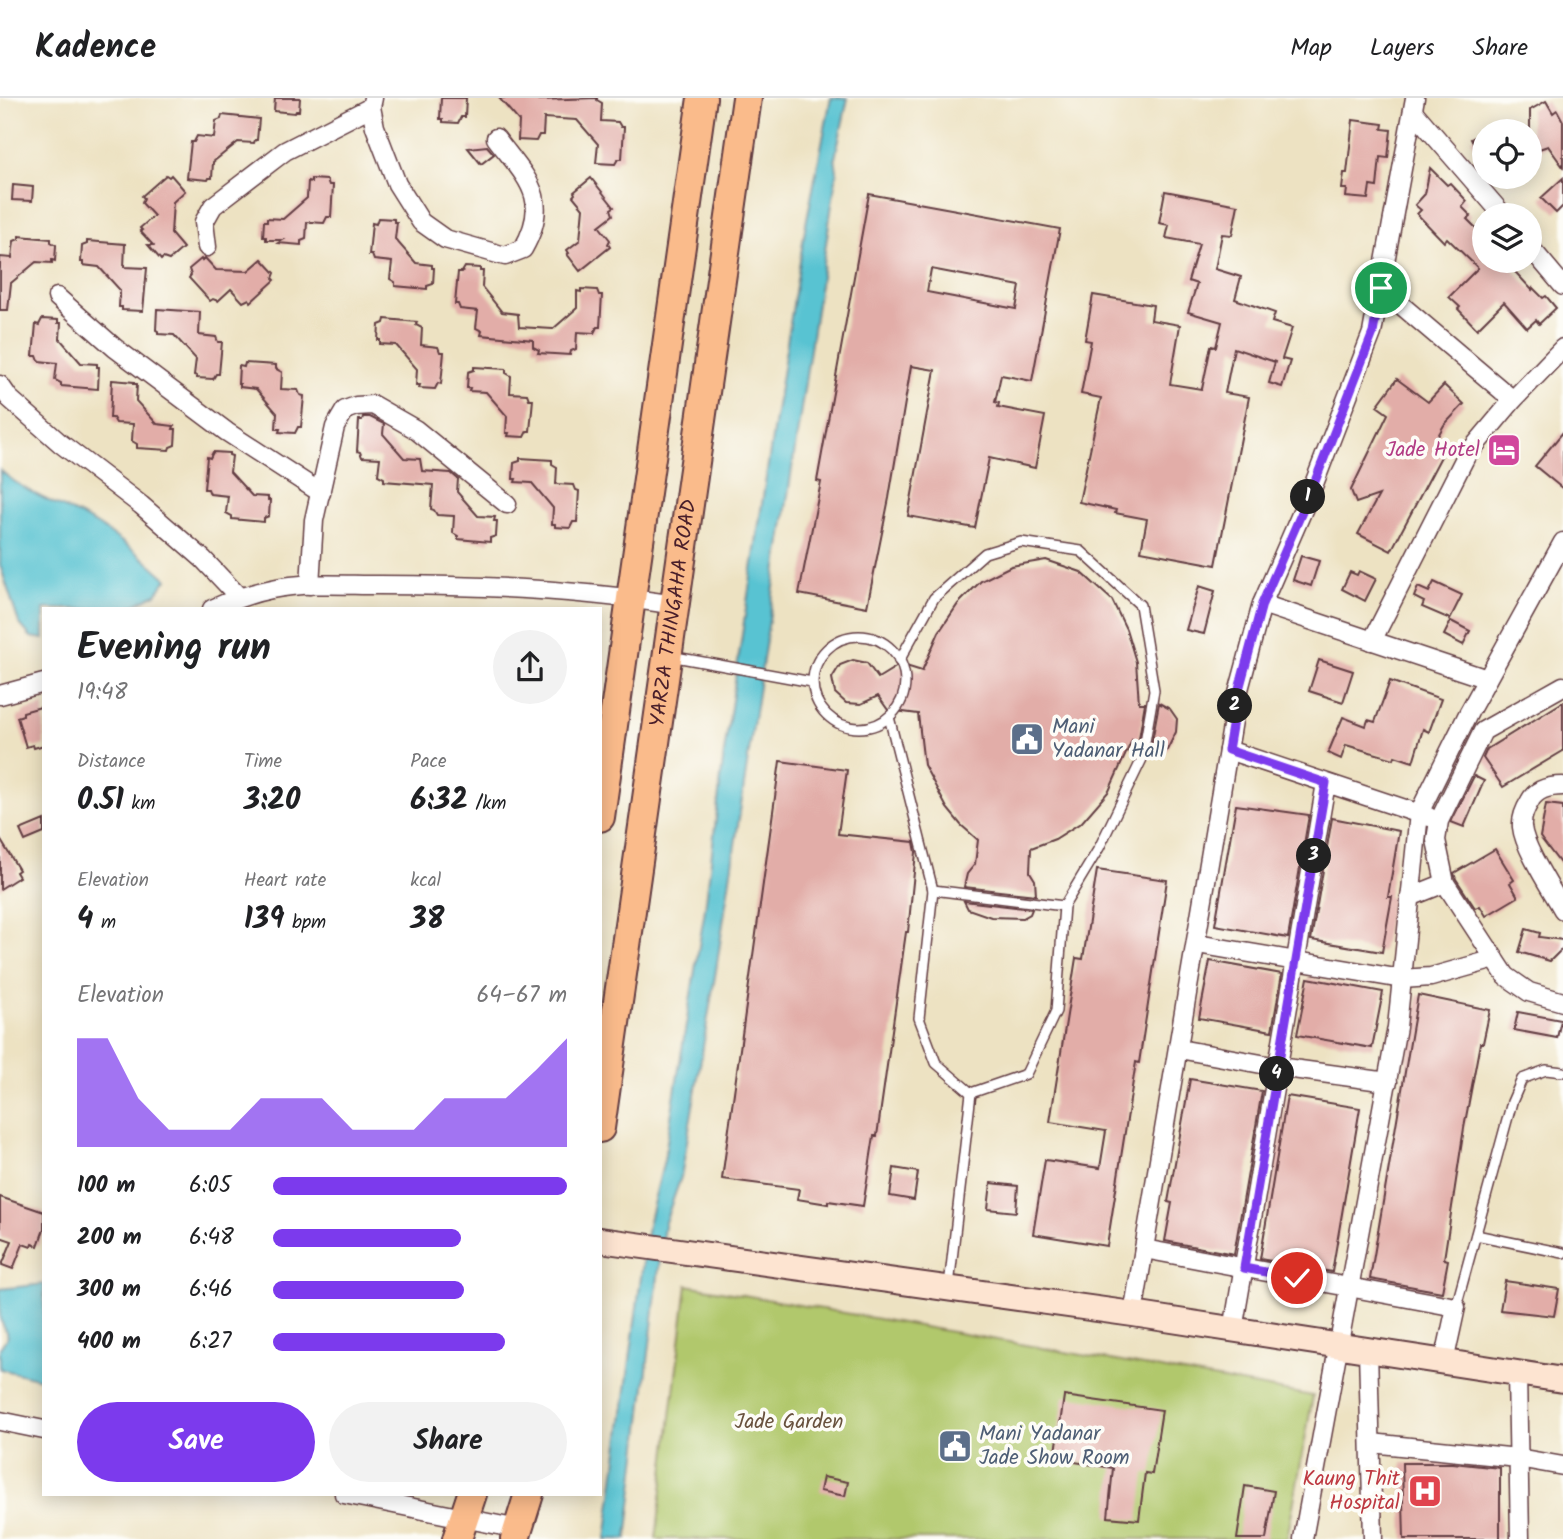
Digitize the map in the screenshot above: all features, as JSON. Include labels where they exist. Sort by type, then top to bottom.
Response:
[{"type":"main road","points":[[602,803],[702,98]]},
{"type":"main road","name":"YARZA THINGAHA ROAD","points":[[602,1114],[747,98]]},
{"type":"main road","points":[[516,1534],[529,1496]]},
{"type":"street","points":[[207,247],[204,222],[213,206],[285,151],[372,102],[375,127],[397,184],[421,222],[445,239],[505,256],[523,249],[532,232],[537,208],[531,184],[496,138]]},
{"type":"street","points":[[1414,104],[1493,203]]},
{"type":"street","points":[[1133,1314],[1237,697],[1262,604],[1312,489],[1373,333],[1414,104]]},
{"type":"street","points":[[1542,261],[1563,286]]},
{"type":"street","points":[[1381,288],[1513,400]]},
{"type":"street","points":[[57,296],[115,348],[228,432],[321,493]]},
{"type":"street","points":[[1372,641],[1466,456],[1513,400],[1563,348]]},
{"type":"street","points":[[0,385],[9,398],[60,443],[141,505],[204,559],[239,597]]},
{"type":"street","points":[[310,585],[314,520],[335,427],[345,410],[373,405],[415,429],[507,504]]},
{"type":"street","points":[[1303,1539],[1397,1027],[1419,813],[1462,724],[1561,551]]},
{"type":"street","points":[[216,607],[239,597],[274,588],[310,585],[444,585],[631,598],[675,605]]},
{"type":"street","points":[[1262,604],[1487,679]]},
{"type":"street","points":[[0,695],[42,684]]},
{"type":"street","points":[[1563,686],[1483,731],[1439,821],[1436,840],[1445,883],[1506,976],[1529,992],[1563,1002]]},
{"type":"street","points":[[1462,724],[1483,731]]},
{"type":"street","points":[[1228,750],[1439,821]]},
{"type":"street","points":[[1233,1330],[1326,783]]},
{"type":"street","points":[[1563,786],[1542,790],[1532,796],[1523,812],[1522,826],[1525,840],[1563,910]]},
{"type":"street","points":[[1410,897],[1445,883]]},
{"type":"street","points":[[1197,944],[1402,979],[1431,977],[1495,959]]},
{"type":"street","points":[[1178,1049],[1278,1067],[1388,1082]]},
{"type":"street","points":[[602,1240],[1133,1314],[1563,1380]]},
{"type":"street","points":[[1144,1249],[1456,1307],[1444,1362]]},
{"type":"street","points":[[1368,1350],[1373,1539]]},
{"type":"street","points":[[1517,1373],[1520,1539]]},
{"type":"street","points":[[0,1421],[42,1430]]},
{"type":"street","points":[[1371,1443],[1518,1458],[1563,1466]]},
{"type":"street","points":[[354,1496],[464,1518],[516,1534]]},
{"type":"lane","points":[[899,661],[934,598],[985,553],[1021,542],[1081,551],[1140,605],[1154,690],[1142,759],[1099,848],[1064,906],[1056,1011],[1026,1074],[971,1093]]},
{"type":"lane","points":[[857,636],[877,640],[894,652],[899,661],[903,670],[904,691],[889,717],[871,726],[860,728],[841,724],[824,712],[814,694],[812,682],[822,655],[847,638],[857,636]]},
{"type":"lane","points":[[667,655],[812,682]]},
{"type":"lane","points":[[889,717],[933,890],[919,1018],[936,1063],[971,1093]]},
{"type":"lane","points":[[933,890],[1064,906]]},
{"type":"lane","points":[[1456,1307],[1512,1102],[1522,1079],[1546,1070],[1563,1072]]},
{"type":"lane","points":[[949,1289],[971,1093]]},
{"type":"lane","points":[[1476,1235],[1563,1253]]},
{"type":"green space","name":"Jade Garden","points":[[687,1285],[1313,1396],[1287,1539],[656,1539]]},
{"type":"water","points":[[831,98],[848,98],[835,158],[837,171],[716,970],[681,1177],[664,1225],[627,1539],[606,1539],[648,1225],[664,1160],[705,909],[724,753],[774,425],[805,229]]},
{"type":"water","points":[[0,470],[35,494],[99,526],[167,579],[156,594],[131,607],[42,607],[42,639],[31,637],[19,623],[0,565]]},
{"type":"water","points":[[42,1284],[42,1380],[0,1369],[0,1348],[8,1336],[0,1319],[0,1289]]},
{"type":"building","points":[[275,98],[300,98],[299,111],[274,111]]},
{"type":"building","points":[[441,98],[466,98],[465,117],[461,117],[458,123],[443,122],[443,119],[440,119]]},
{"type":"building","points":[[499,98],[597,98],[602,103],[601,121],[618,122],[624,127],[622,159],[618,159],[615,164],[596,163],[598,144],[577,120],[544,118],[543,135],[539,135],[536,141],[518,140],[519,121]]},
{"type":"building","points":[[1546,101],[1553,113],[1557,110],[1563,121],[1563,167],[1548,146],[1542,148],[1542,119],[1530,119],[1530,110]]},
{"type":"building","points":[[222,115],[259,119],[257,140],[254,143],[238,142],[213,162],[212,178],[187,178],[191,142],[194,142],[197,136],[214,138],[216,121],[221,119]]},
{"type":"building","points":[[1353,120],[1383,124],[1382,129],[1391,130],[1388,158],[1380,157],[1377,187],[1370,186],[1368,199],[1346,197],[1347,189],[1342,189],[1344,173],[1347,173]]},
{"type":"building","points":[[487,146],[494,154],[481,164],[468,148]]},
{"type":"building","points":[[1430,168],[1447,185],[1450,183],[1467,201],[1462,207],[1471,216],[1467,219],[1472,224],[1472,262],[1447,238],[1444,242],[1417,214],[1421,210],[1415,205],[1425,194]]},
{"type":"building","points":[[166,175],[171,175],[185,191],[173,202],[171,234],[183,248],[169,260],[161,260],[148,245],[153,245],[140,228],[154,216],[142,203],[142,196]]},
{"type":"building","points":[[591,178],[614,207],[611,209],[613,215],[599,226],[610,240],[610,247],[580,271],[567,254],[567,250],[580,240],[583,208],[573,196],[574,192]]},
{"type":"building","points":[[1563,178],[1563,206],[1556,213],[1541,198]]},
{"type":"building","points":[[311,179],[327,180],[329,185],[333,185],[331,217],[327,217],[324,223],[307,222],[306,239],[301,241],[301,245],[278,243],[283,240],[266,240],[266,237],[263,237],[264,221],[267,221],[267,218],[283,219],[307,198],[308,181],[311,182]]},
{"type":"building","points":[[13,185],[33,187],[32,201],[12,200]]},
{"type":"building","points":[[1165,191],[1238,205],[1232,235],[1222,234],[1215,269],[1241,277],[1235,299],[1275,313],[1272,322],[1292,328],[1282,359],[1290,361],[1282,387],[1269,383],[1275,362],[1234,348],[1225,393],[1249,397],[1216,565],[1141,551],[1147,519],[1079,502],[1101,398],[1081,394],[1091,341],[1085,340],[1093,295],[1153,305],[1151,320],[1180,325],[1170,384],[1202,389],[1211,346],[1216,347],[1222,322],[1188,312],[1197,284],[1188,281],[1199,244],[1166,238],[1169,225],[1159,223]]},
{"type":"building","points":[[869,194],[1060,229],[1032,381],[1001,375],[995,402],[999,403],[998,407],[1045,416],[1035,468],[989,458],[975,528],[908,516],[935,370],[911,366],[867,607],[799,594],[821,482],[817,481]],"holes":[[[931,269],[1020,286],[1016,309],[927,292]]]},
{"type":"building","points":[[378,218],[394,219],[394,222],[397,222],[395,239],[416,263],[432,265],[433,284],[427,286],[427,289],[395,286],[395,282],[390,279],[392,262],[374,260],[372,255],[369,255],[372,223],[376,224]]},
{"type":"building","points":[[19,236],[51,239],[56,245],[55,261],[36,262],[11,283],[8,310],[0,310],[0,257],[12,258],[14,241],[19,239]]},
{"type":"building","points":[[87,241],[125,244],[124,267],[147,268],[143,311],[122,310],[122,307],[119,307],[120,290],[99,267],[83,265],[82,246],[87,244]]},
{"type":"building","points":[[205,258],[216,270],[248,271],[262,259],[275,273],[275,280],[251,302],[249,299],[243,302],[231,289],[218,301],[210,301],[189,278],[189,269]]},
{"type":"building","points":[[465,267],[480,268],[480,271],[483,271],[482,287],[502,312],[518,314],[519,327],[553,329],[577,308],[577,291],[581,292],[581,289],[597,290],[599,295],[602,295],[600,327],[597,327],[594,333],[577,332],[576,349],[571,351],[570,355],[538,353],[539,350],[533,347],[533,340],[481,335],[482,331],[476,328],[478,311],[460,309],[458,304],[455,304],[458,272],[462,272]]},
{"type":"building","points":[[1473,273],[1516,273],[1532,290],[1533,288],[1543,298],[1546,296],[1556,308],[1539,324],[1536,320],[1527,328],[1504,302],[1477,329],[1449,297]]},
{"type":"building","points":[[157,309],[200,312],[199,335],[216,337],[218,342],[222,342],[219,374],[213,379],[197,378],[194,375],[196,359],[174,335],[158,334]]},
{"type":"building","points":[[42,319],[58,320],[58,323],[61,323],[60,339],[81,363],[97,364],[98,389],[61,386],[61,383],[55,380],[57,363],[39,361],[37,356],[33,356],[36,324],[39,325]]},
{"type":"building","points":[[385,319],[417,322],[416,325],[422,328],[421,345],[438,347],[440,352],[444,352],[441,384],[438,383],[435,389],[419,388],[420,385],[416,385],[417,369],[396,345],[380,344],[379,325],[384,323]]},
{"type":"building","points":[[245,363],[276,365],[276,369],[282,372],[281,389],[298,390],[300,395],[304,396],[301,427],[298,427],[295,433],[279,432],[280,429],[276,429],[277,413],[256,389],[240,387],[239,366],[244,367]]},
{"type":"building","points":[[474,367],[506,369],[506,373],[511,376],[510,393],[527,394],[529,399],[533,399],[530,431],[527,431],[524,437],[508,436],[507,416],[486,392],[469,391],[468,372],[474,370]]},
{"type":"building","points":[[1397,379],[1428,402],[1444,385],[1464,404],[1444,425],[1434,443],[1445,449],[1391,551],[1358,534],[1379,495],[1356,503],[1351,490],[1388,414],[1377,406]]},
{"type":"building","points":[[112,380],[137,384],[136,401],[157,424],[174,426],[175,445],[169,450],[137,448],[137,444],[132,441],[133,424],[116,423],[110,418]]},
{"type":"building","points":[[370,417],[384,424],[383,434],[404,458],[420,459],[422,471],[451,473],[458,479],[457,492],[478,516],[495,517],[496,536],[490,538],[490,542],[458,539],[453,533],[454,516],[437,515],[431,509],[433,485],[384,481],[384,478],[378,475],[380,458],[362,457],[357,451],[359,420]]},
{"type":"building","points":[[1563,432],[1563,489],[1535,466]]},
{"type":"building","points":[[213,452],[229,453],[232,456],[230,472],[252,496],[268,497],[269,516],[264,518],[264,522],[232,519],[232,516],[226,513],[228,496],[210,494],[208,489],[204,489],[207,457],[210,458]]},
{"type":"building","points":[[520,458],[552,460],[552,464],[557,467],[556,484],[574,485],[579,491],[577,522],[573,522],[570,528],[555,527],[555,524],[552,524],[553,508],[532,483],[515,482],[514,463],[520,461]]},
{"type":"building","points":[[1301,556],[1319,561],[1311,586],[1293,580]]},
{"type":"building","name":"Mani Yadanar Hall","points":[[1046,560],[1081,572],[1112,600],[1126,629],[1136,662],[1139,703],[1145,703],[1138,744],[1132,740],[1109,791],[1082,822],[1055,839],[1031,848],[1030,872],[1035,880],[1036,895],[964,887],[967,874],[975,864],[978,840],[947,808],[924,765],[918,714],[888,710],[878,696],[861,704],[846,703],[835,693],[832,678],[840,665],[853,660],[867,663],[878,678],[896,667],[906,666],[922,671],[939,632],[958,604],[981,581],[1011,566]]},
{"type":"building","points":[[1359,571],[1376,579],[1365,601],[1342,589],[1350,572],[1357,575]]},
{"type":"building","points":[[1434,582],[1462,595],[1450,619],[1422,607],[1424,602],[1414,597],[1418,587],[1429,592]]},
{"type":"building","points":[[1199,586],[1215,591],[1204,634],[1186,630]]},
{"type":"building","points":[[1451,621],[1470,631],[1463,645],[1444,635]]},
{"type":"building","points":[[1319,660],[1353,671],[1343,702],[1309,691]]},
{"type":"building","points":[[1390,681],[1441,699],[1429,732],[1423,729],[1413,762],[1346,745],[1341,759],[1328,753],[1343,717],[1366,726],[1368,720],[1375,722]]},
{"type":"building","points":[[1563,702],[1563,751],[1503,787],[1483,758],[1487,749]]},
{"type":"building","points":[[1159,703],[1170,709],[1177,719],[1176,732],[1167,750],[1152,753],[1150,752]]},
{"type":"building","points":[[42,707],[42,746],[26,747],[17,717],[23,715],[23,712]]},
{"type":"building","points":[[780,761],[847,770],[838,834],[914,842],[916,852],[908,932],[877,1136],[874,1136],[863,1206],[797,1199],[799,1189],[722,1179]]},
{"type":"building","points":[[1474,776],[1484,781],[1464,827],[1451,822]]},
{"type":"building","points":[[1546,804],[1563,806],[1563,867],[1540,837]]},
{"type":"building","points":[[1236,805],[1309,815],[1288,938],[1215,925]]},
{"type":"building","points":[[1332,818],[1399,831],[1388,897],[1392,897],[1382,952],[1311,940]]},
{"type":"building","points":[[42,821],[42,834],[25,841],[20,830]]},
{"type":"building","points":[[0,839],[19,870],[16,872],[19,877],[0,889]]},
{"type":"building","points":[[1495,849],[1514,880],[1510,883],[1518,897],[1486,916],[1480,906],[1475,908],[1454,873]]},
{"type":"building","points":[[1097,870],[1167,880],[1107,1246],[1033,1234],[1045,1160],[1100,1168],[1106,1131],[1050,1122],[1076,958],[1083,959]]},
{"type":"building","points":[[964,901],[1032,909],[1030,914],[1023,918],[991,917],[968,909]]},
{"type":"building","points":[[1526,929],[1540,933],[1539,937],[1563,940],[1563,948],[1550,961],[1519,952]]},
{"type":"building","points":[[1210,961],[1282,974],[1272,1031],[1199,1018]]},
{"type":"building","points":[[1308,978],[1383,992],[1372,1048],[1297,1035]]},
{"type":"building","points":[[1418,995],[1490,1010],[1483,1043],[1480,1043],[1464,1128],[1444,1259],[1448,1260],[1442,1292],[1370,1279]]},
{"type":"building","points":[[1518,1012],[1561,1020],[1557,1038],[1514,1030]]},
{"type":"building","points":[[1190,1079],[1262,1091],[1234,1254],[1165,1241],[1172,1203],[1168,1202]]},
{"type":"building","points":[[1287,1096],[1360,1108],[1332,1272],[1260,1259]]},
{"type":"building","points":[[894,1168],[918,1172],[914,1200],[890,1196]]},
{"type":"building","points":[[991,1183],[1018,1186],[1016,1212],[988,1209]]},
{"type":"building","points":[[0,1197],[42,1211],[42,1235],[38,1246],[23,1244],[13,1269],[2,1265],[12,1241],[0,1237]]},
{"type":"building","points":[[1505,1281],[1559,1289],[1554,1316],[1500,1310]]},
{"type":"building","points":[[1064,1396],[1162,1410],[1152,1474],[1145,1473],[1139,1520],[1108,1517],[1113,1468],[1055,1459]]},
{"type":"building","points":[[1402,1463],[1453,1463],[1500,1468],[1500,1539],[1404,1539]]},
{"type":"building","points":[[823,1477],[848,1482],[845,1496],[820,1491]]},
{"type":"building","points":[[1245,1486],[1274,1491],[1266,1539],[1237,1539]]},
{"type":"place","name":"Jade Hotel","points":[[1504,450]]},
{"type":"place","name":"Mani Yadanar Hall","points":[[1027,739]]},
{"type":"place","name":"Mani Yadanar Jade Show Room","points":[[955,1446]]},
{"type":"place","name":"Kaung Thit Hospital","points":[[1425,1491]]},
{"type":"route","points":[[1297,1278],[1244,1268],[1326,783],[1228,750],[1237,697],[1262,604],[1312,489],[1373,333],[1381,288]]}]
